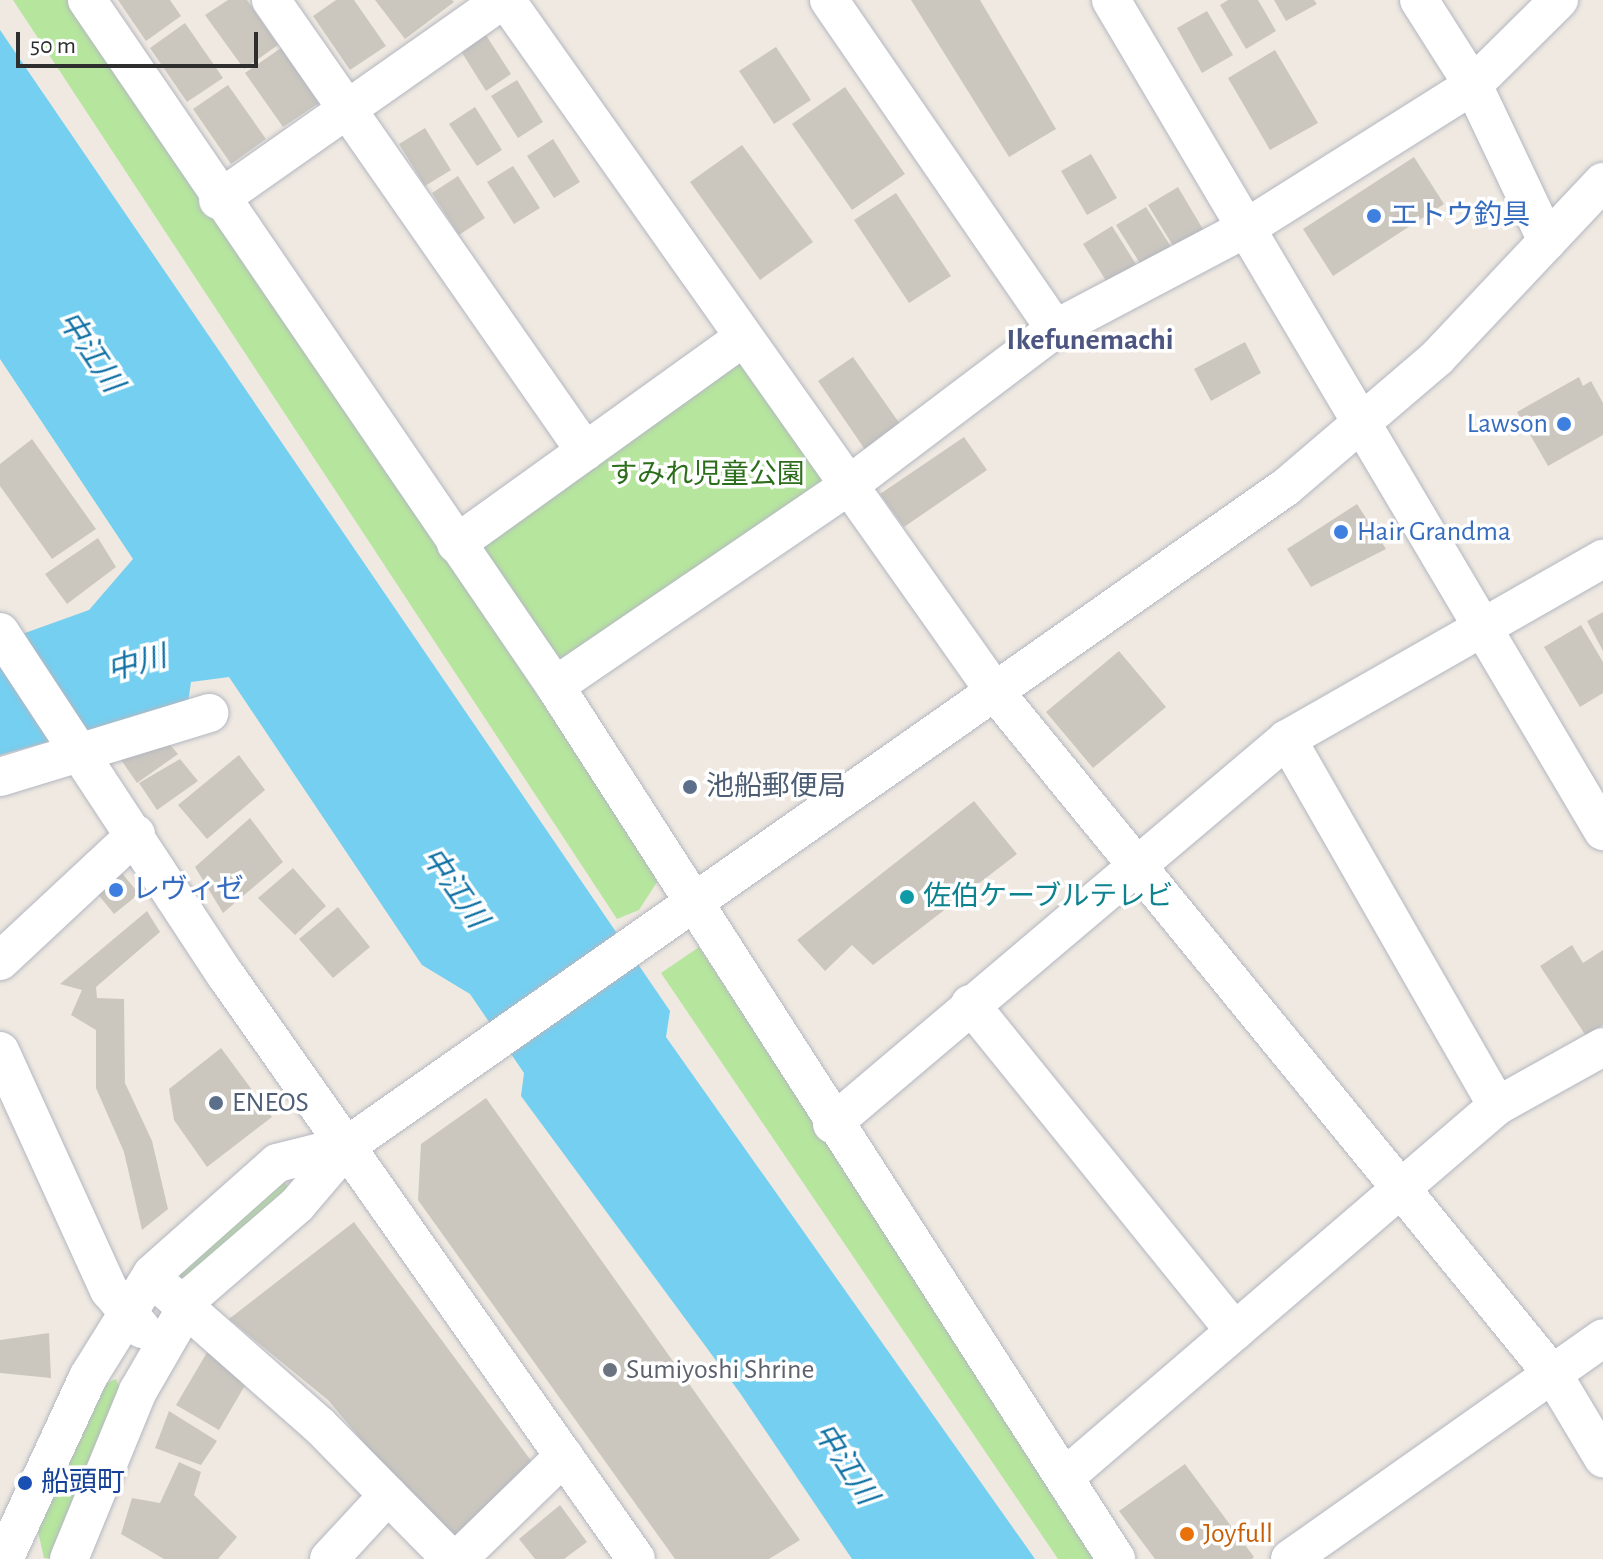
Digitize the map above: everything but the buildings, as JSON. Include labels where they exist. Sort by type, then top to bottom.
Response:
[{"type":"street","points":[[87,0],[218,200],[555,686],[832,1124],[1066,1476],[1116,1559]]},
{"type":"street","points":[[271,0],[585,451]]},
{"type":"street","points":[[218,200],[504,0],[845,488],[995,692],[1131,865],[1554,1376],[1603,1458]]},
{"type":"street","points":[[829,0],[1055,329]]},
{"type":"street","points":[[1111,0],[1243,230],[1365,423],[1603,831]]},
{"type":"street","points":[[1419,0],[1473,85],[1547,241]]},
{"type":"street","points":[[555,686],[845,488],[1055,329],[1243,230],[1473,85],[1559,0]]},
{"type":"street","points":[[69,1559],[163,1348],[184,1311],[297,1205],[348,1145],[995,692],[1365,423],[1603,182]]},
{"type":"street","points":[[456,544],[741,339]]},
{"type":"street","points":[[832,1124],[1131,865],[1287,739],[1603,559]]},
{"type":"street","points":[[1,634],[348,1145],[636,1559]]},
{"type":"street","points":[[0,777],[75,746],[209,713]]},
{"type":"street","points":[[1287,739],[1497,1106]]},
{"type":"street","points":[[0,961],[136,834]]},
{"type":"street","points":[[970,1004],[1235,1331]]},
{"type":"street","points":[[1066,1476],[1403,1192],[1497,1106],[1603,1047]]},
{"type":"street","points":[[0,1051],[127,1314],[163,1348]]},
{"type":"street","points":[[4,1559],[88,1377],[152,1274],[277,1163],[348,1145]]},
{"type":"street","points":[[152,1274],[184,1311],[388,1495],[451,1559]]},
{"type":"street","points":[[1314,1552],[1603,1338]]},
{"type":"street","points":[[458,1559],[564,1456]]},
{"type":"street","points":[[329,1559],[388,1495]]},
{"type":"green space","points":[[13,0],[77,0],[659,879],[639,910],[617,919]]},
{"type":"green space","name":"すみれ児童公園","points":[[737,351],[836,488],[556,677],[465,547]]},
{"type":"green space","points":[[699,947],[1099,1559],[1058,1559],[661,973]]},
{"type":"green space","points":[[276,1173],[297,1197],[178,1282],[173,1269]]},
{"type":"green space","points":[[116,1379],[125,1401],[57,1558],[44,1558],[37,1527],[95,1388]]},
{"type":"water","points":[[0,30],[670,1011],[666,1037],[1035,1559],[852,1559],[740,1393],[521,1096],[524,1073],[470,994],[422,965],[229,677],[191,682],[188,703],[0,755],[0,642],[89,610],[133,559],[0,359]]},
{"type":"place","name":"エトウ釣具","points":[[1374,216]]},
{"type":"place","name":"Lawson","points":[[1564,424]]},
{"type":"place","name":"Hair Grandma","points":[[1341,532]]},
{"type":"place","name":"池船郵便局","points":[[690,787]]},
{"type":"place","name":"レヴィゼ","points":[[116,890]]},
{"type":"place","name":"佐伯ケーブルテレビ","points":[[907,897]]},
{"type":"place","name":"ENEOS","points":[[216,1103]]},
{"type":"place","name":"Sumiyoshi Shrine","points":[[610,1370]]},
{"type":"place","name":"船頭町","points":[[25,1483]]},
{"type":"place","name":"Joyfull","points":[[1187,1534]]},
{"type":"district","name":"Ikefunemachi","points":[[1090,340]]},
{"type":"water label","name":"中江川","points":[[90,352]]},
{"type":"water label","name":"中川","points":[[137,664]]},
{"type":"water label","name":"中江川","points":[[454,888]]},
{"type":"water label","name":"中江川","points":[[845,1464]]}]
